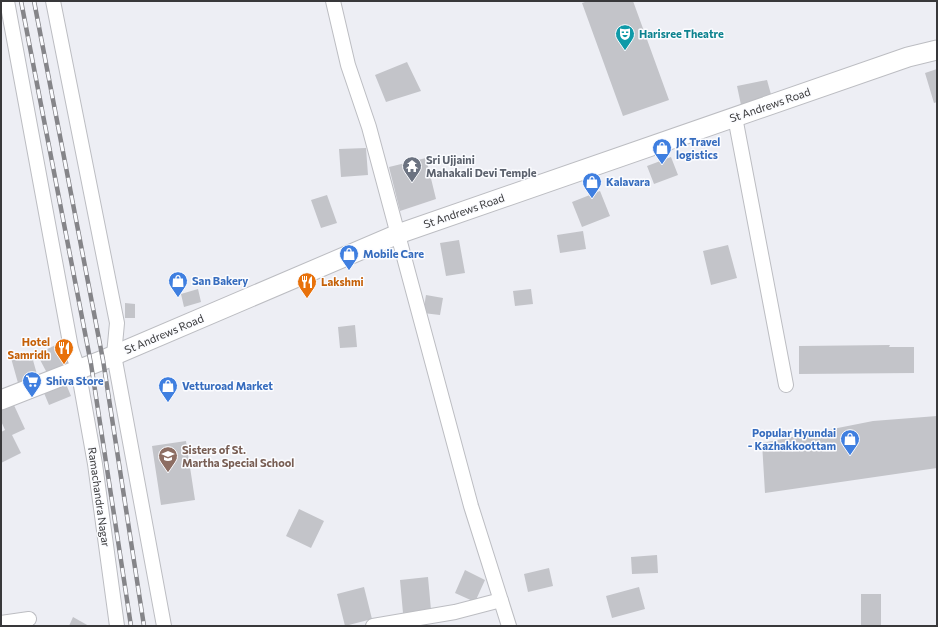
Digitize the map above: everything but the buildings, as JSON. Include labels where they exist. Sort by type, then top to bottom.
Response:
[{"type":"main road","name":"St Andrews Road","points":[[1,400],[114,355],[398,234],[735,117],[908,58],[937,50]]},
{"type":"street","name":"Ramachandra Nagar","points":[[7,1],[71,348],[78,369],[95,464],[117,626]]},
{"type":"street","points":[[53,1],[117,323],[114,355],[164,626]]},
{"type":"street","points":[[333,1],[348,65],[369,127],[471,506],[509,626]]},
{"type":"street","points":[[735,117],[786,385]]},
{"type":"street","points":[[374,626],[455,612],[501,600]]},
{"type":"street","points":[[1,623],[29,619]]},
{"type":"railway","points":[[21,1],[91,364],[131,626]]},
{"type":"railway","points":[[34,1],[103,360],[144,626]]},
{"type":"place","name":"Harisree Theatre","points":[[625,51]]},
{"type":"place","name":"JK Travel logistics","points":[[662,165]]},
{"type":"place","name":"Sri Ujjaini Mahakali Devi Temple","points":[[412,183]]},
{"type":"place","name":"Kalavara","points":[[592,199]]},
{"type":"place","name":"Mobile Care","points":[[349,271]]},
{"type":"place","name":"San Bakery","points":[[178,298]]},
{"type":"place","name":"Lakshmi","points":[[307,299]]},
{"type":"place","name":"Hotel Samridh","points":[[64,365]]},
{"type":"place","name":"Shiva Store","points":[[32,398]]},
{"type":"place","name":"Vetturoad Market","points":[[168,403]]},
{"type":"place","name":"Popular Hyundai - Kazhakkoottam","points":[[850,456]]},
{"type":"place","name":"Sisters of St. Martha Special School","points":[[168,473]]}]
